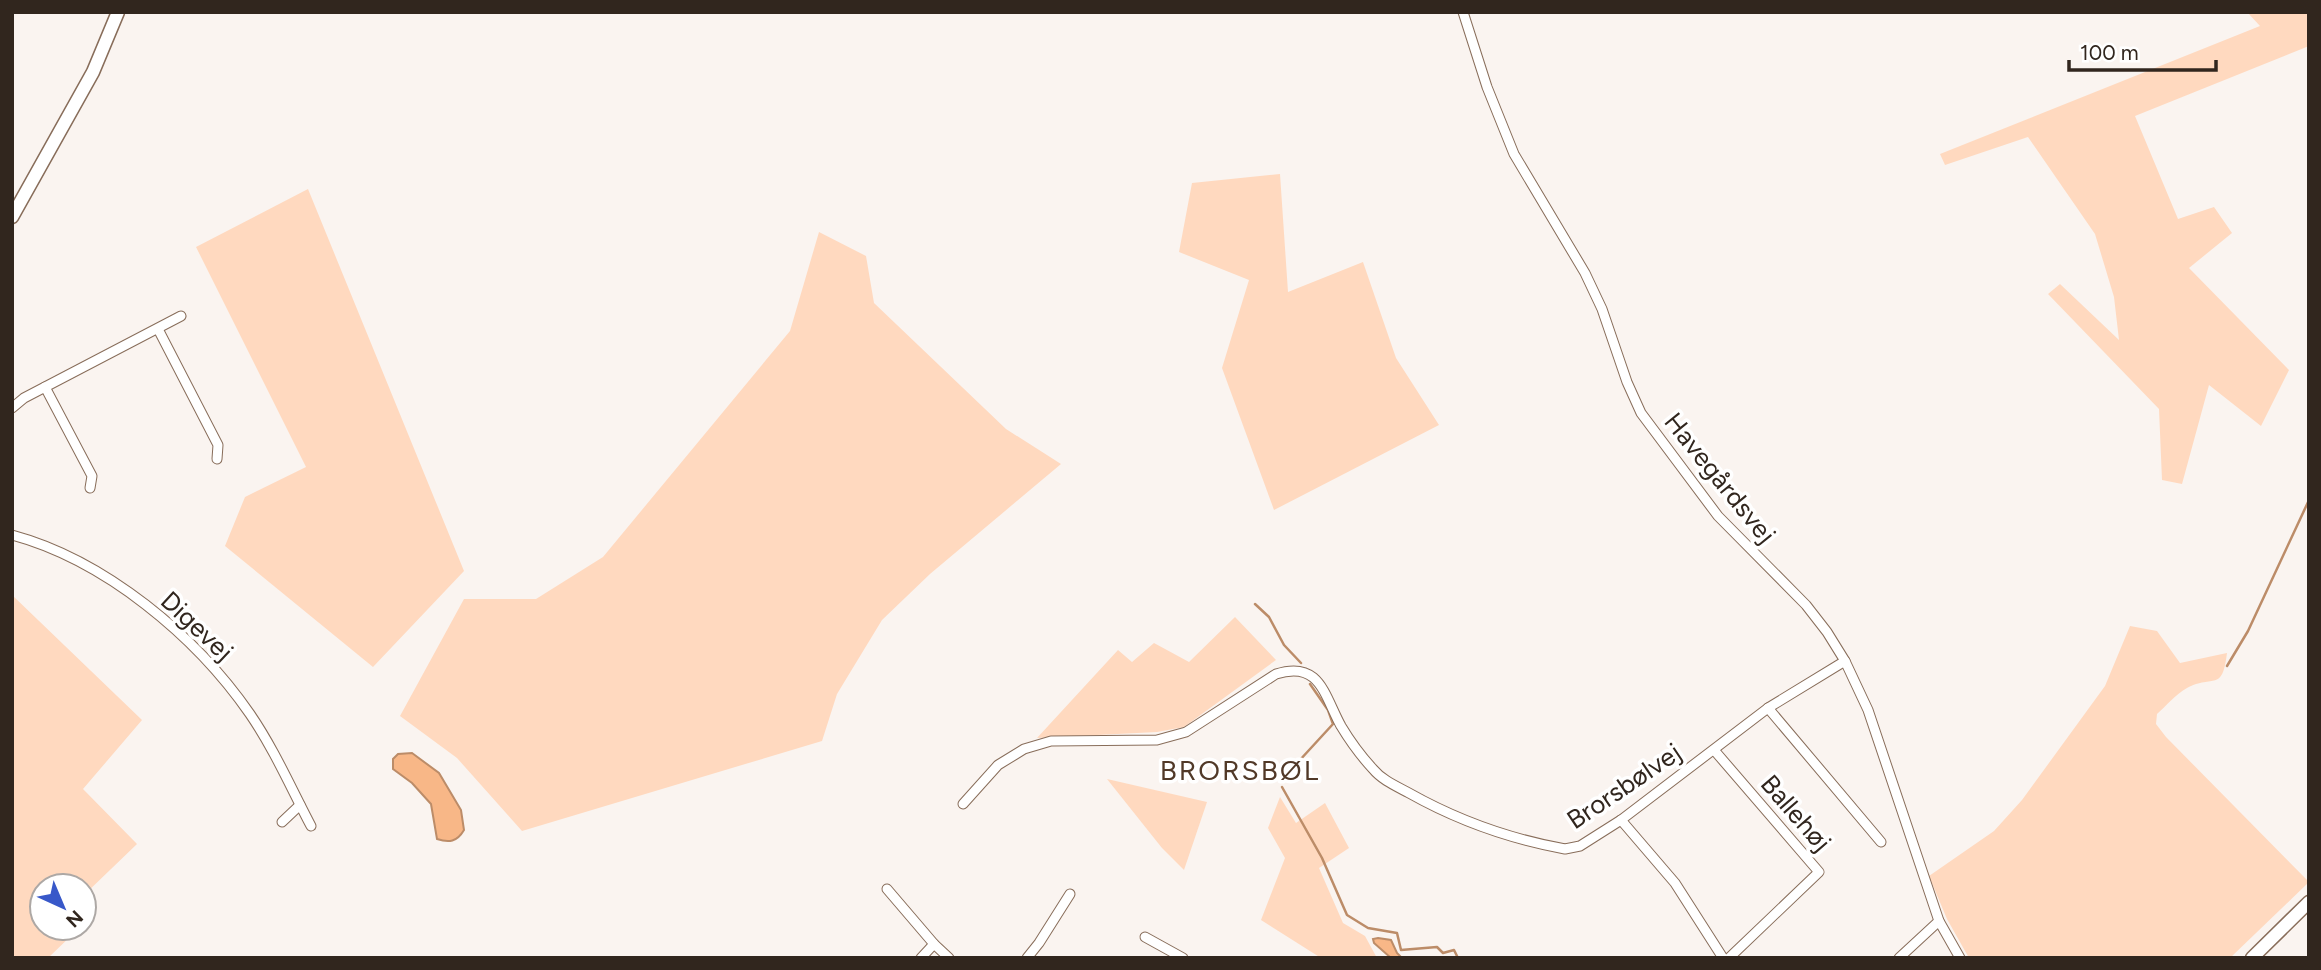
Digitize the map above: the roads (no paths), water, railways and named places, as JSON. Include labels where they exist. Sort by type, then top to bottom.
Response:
[{"type":"street","points":[[12,217],[93,72],[118,12]]},
{"type":"street","name":"Havegårdsvej","points":[[1463,12],[1487,87],[1514,154],[1585,273],[1602,309],[1627,382],[1641,413],[1727,526],[1806,605],[1845,661],[1868,710],[1939,921],[1959,958]]},
{"type":"street","points":[[12,408],[24,398],[181,316]]},
{"type":"street","points":[[158,329],[218,445],[217,459]]},
{"type":"street","points":[[45,387],[92,476],[90,488]]},
{"type":"street","name":"Digevej","points":[[12,535],[57,552],[96,572],[132,595],[182,635],[232,688],[251,716],[311,826]]},
{"type":"street","name":"Brorsbølvej","points":[[963,804],[998,765],[1024,749],[1051,741],[1157,740],[1186,732],[1276,674],[1290,670],[1304,671],[1318,681],[1341,726],[1375,772],[1437,808],[1470,823],[1565,849],[1580,846],[1622,820],[1768,708],[1845,661]]},
{"type":"street","name":"Ballehøj","points":[[1768,708],[1881,842]]},
{"type":"street","name":"Ballehøj","points":[[1714,750],[1819,872],[1729,958]]},
{"type":"street","points":[[282,822],[300,805]]},
{"type":"street","points":[[1622,820],[1675,883],[1723,958]]},
{"type":"street","points":[[887,889],[949,958]]},
{"type":"street","points":[[1027,958],[1070,894]]},
{"type":"street","points":[[2252,958],[2309,902]]},
{"type":"street","points":[[1899,958],[1939,921]]},
{"type":"street","points":[[1145,937],[1183,958]]},
{"type":"street","points":[[921,958],[934,944]]},
{"type":"waterway","points":[[2227,666],[2248,631],[2309,500]]},
{"type":"waterway","points":[[1255,604],[1269,617],[1284,645],[1301,663]]},
{"type":"waterway","points":[[1281,772],[1299,761],[1333,724],[1328,710],[1310,684]]},
{"type":"waterway","points":[[1282,787],[1322,858],[1347,915],[1368,928],[1397,933],[1401,950],[1437,947],[1443,953],[1454,950],[1458,958]]},
{"type":"district","name":"BRORSBØL","points":[[1240,770]]}]
